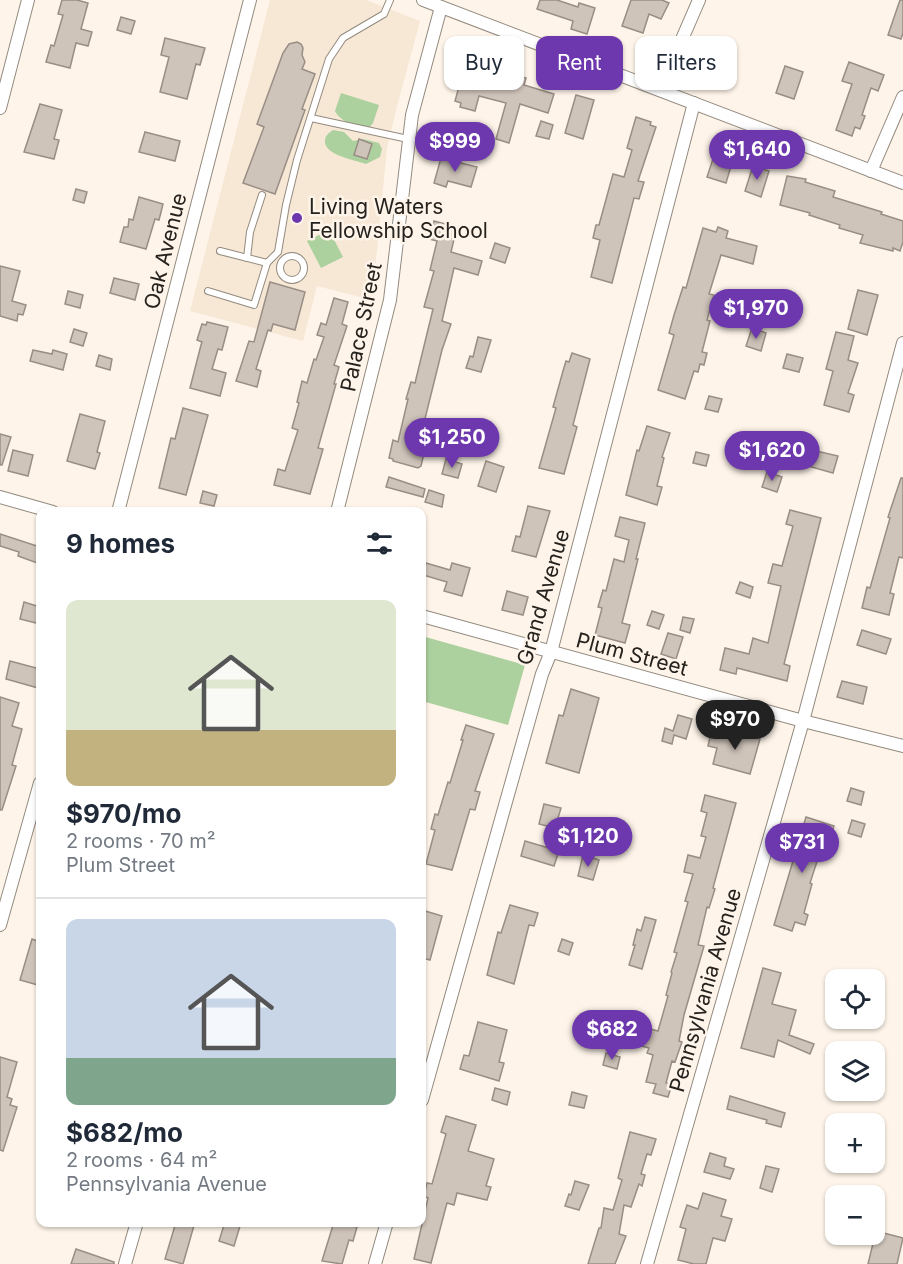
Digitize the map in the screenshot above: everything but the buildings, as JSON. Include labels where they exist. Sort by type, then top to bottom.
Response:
[{"type":"street","points":[[0,108],[28,0]]},
{"type":"street","name":"Oak Avenue","points":[[119,507],[249,0]]},
{"type":"street","points":[[423,0],[635,81]]},
{"type":"street","points":[[683,36],[699,0]]},
{"type":"street","name":"Palace Street","points":[[339,507],[390,300],[395,275],[412,115],[441,7]]},
{"type":"street","points":[[660,90],[903,183]]},
{"type":"street","points":[[871,171],[903,97]]},
{"type":"street","name":"Grand Avenue","points":[[426,1086],[542,674],[551,652],[694,103]]},
{"type":"street","name":"Pennsylvania Avenue","points":[[647,1264],[803,721],[903,343]]},
{"type":"street","points":[[0,497],[36,507]]},
{"type":"street","name":"Plum Street","points":[[426,617],[803,721],[903,746]]},
{"type":"street","points":[[0,925],[36,797]]},
{"type":"street","points":[[125,1264],[136,1227]]},
{"type":"street","points":[[375,1264],[386,1227]]},
{"type":"lane","points":[[208,291],[254,305],[267,262],[278,252],[286,206],[329,59],[343,38],[384,14],[390,0]]},
{"type":"lane","points":[[311,118],[408,140]]},
{"type":"lane","points":[[247,258],[250,232],[262,195]]},
{"type":"lane","points":[[220,251],[267,262]]},
{"type":"lane","points":[[278,252],[283,259]]},
{"type":"lane","points":[[292,256],[302,260],[304,265],[302,275],[291,281],[283,277],[279,268],[283,259],[292,256]]},
{"type":"shaded area","name":"Living Waters Fellowship School","points":[[270,0],[366,0],[420,21],[387,149],[372,300],[317,286],[303,341],[190,311]]},
{"type":"green space","points":[[341,93],[379,105],[373,123],[368,129],[349,123],[335,111]]},
{"type":"green space","points":[[333,130],[344,132],[353,141],[363,139],[379,143],[382,149],[380,157],[366,164],[329,150],[326,146],[326,136]]},
{"type":"green space","points":[[329,230],[343,257],[321,268],[307,241]]},
{"type":"green space","points":[[426,637],[525,665],[508,725],[426,702]]},
{"type":"place","name":"Living Waters Fellowship School","points":[[297,218]]}]
